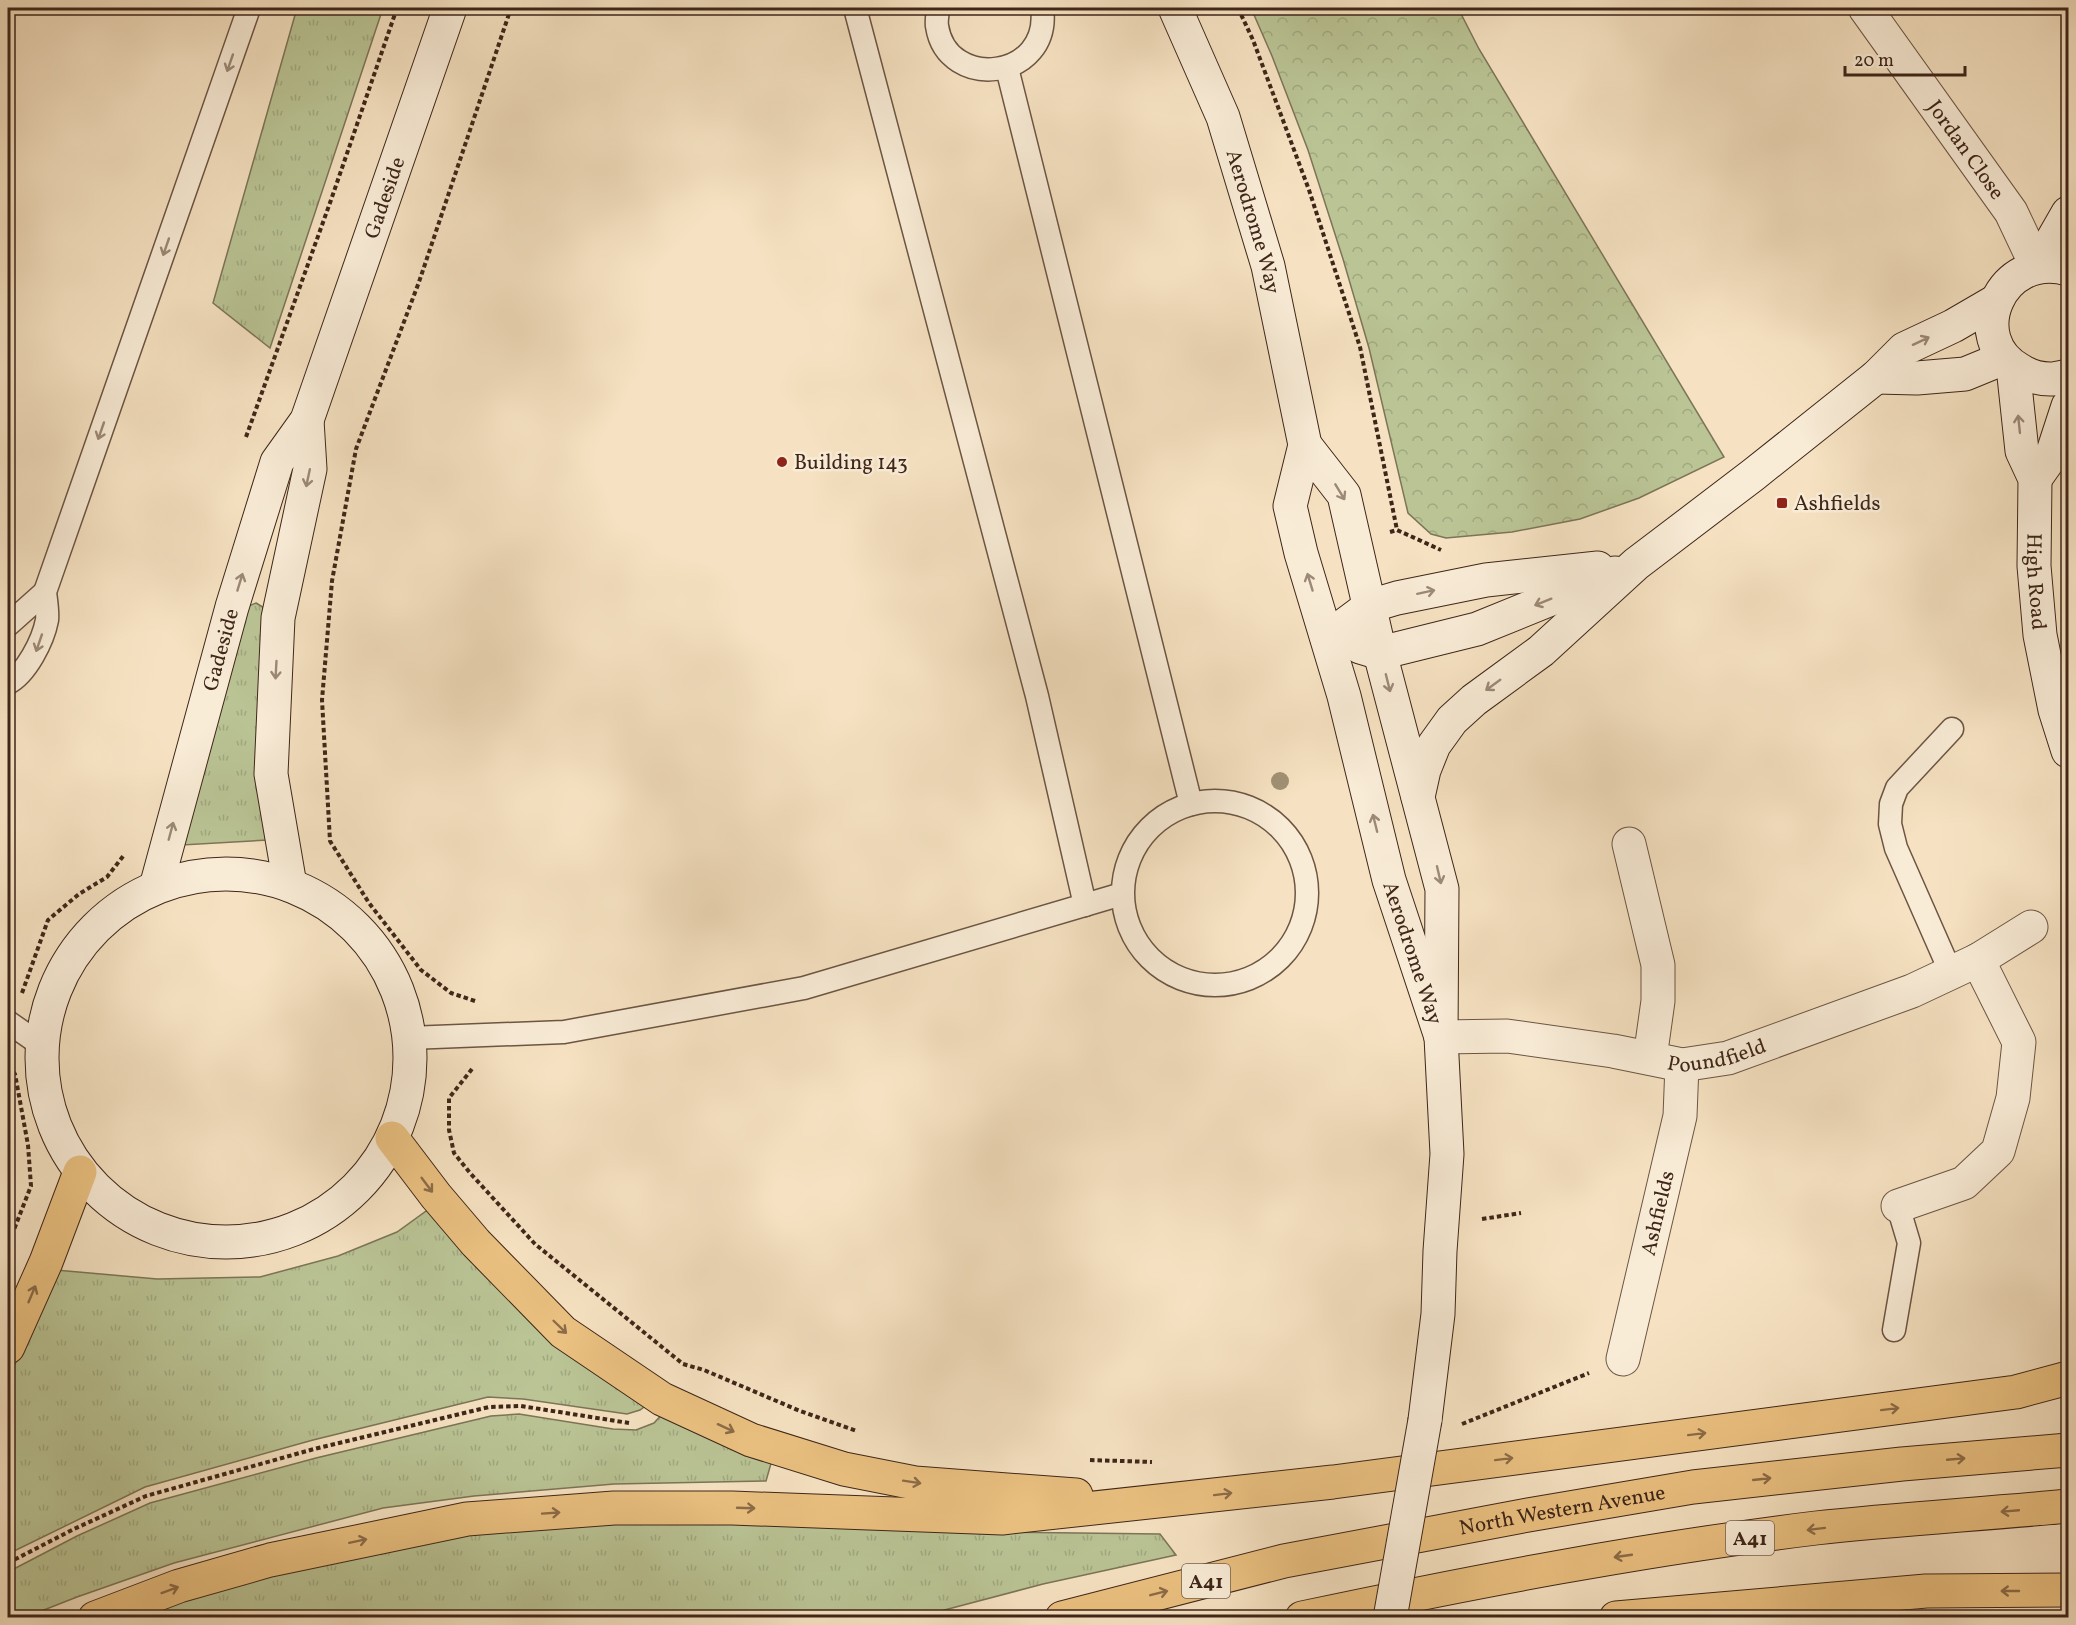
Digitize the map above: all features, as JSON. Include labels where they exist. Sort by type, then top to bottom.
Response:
[{"type":"highway","points":[[392,1137],[436,1196],[469,1235],[563,1332],[662,1399],[750,1440],[844,1469],[915,1484],[1165,1501]]},
{"type":"highway","points":[[8,1347],[46,1262],[80,1172]]},
{"type":"highway","points":[[95,1617],[179,1586],[270,1560],[467,1519],[614,1509],[732,1508],[1002,1518],[1333,1482],[2004,1394],[2068,1378]]},
{"type":"highway","name":"North Western Avenue","points":[[1062,1617],[1284,1562],[1528,1515],[1669,1491],[1902,1464],[2068,1450]]},
{"type":"highway","name":"A41","points":[[1302,1617],[1600,1559],[1816,1528],[2068,1506]]},
{"type":"highway","points":[[1616,1617],[1926,1591],[2068,1590]]},
{"type":"street","name":"Gadeside","points":[[156,888],[232,607],[277,462],[307,420],[450,8]]},
{"type":"street","name":"Aerodrome Way","points":[[1175,8],[1223,117],[1268,266],[1305,445],[1290,506],[1301,553],[1344,696],[1389,880],[1441,1037]]},
{"type":"street","name":"Jordan Close","points":[[1865,8],[2053,268]]},
{"type":"street","points":[[1417,799],[1424,770],[1434,745],[1452,720],[1474,700],[1541,651],[1636,564],[1876,377],[1904,349],[1953,326],[1996,301],[2006,285],[2020,274],[2053,268],[2068,213]]},
{"type":"street","name":"High Road","points":[[1996,301],[1993,330],[1997,345],[2008,362],[2022,451],[2035,478],[2034,566],[2040,635],[2055,710],[2068,751]]},
{"type":"street","points":[[1876,377],[1917,378],[1965,374],[2008,362],[2030,376],[2050,379],[2068,376]]},
{"type":"street","points":[[2035,478],[2052,455],[2068,406]]},
{"type":"street","name":"Gadeside","points":[[290,885],[271,774],[278,618],[310,469],[307,420]]},
{"type":"street","name":"Aerodrome Way","points":[[1305,445],[1344,495],[1380,652],[1442,889],[1441,1037]]},
{"type":"street","points":[[1327,638],[1370,606],[1407,596],[1486,580],[1636,564]]},
{"type":"street","points":[[1327,638],[1380,652],[1477,629],[1636,564]]},
{"type":"street","points":[[1629,844],[1658,965],[1658,1001],[1650,1058]]},
{"type":"street","points":[[223,874],[257,877],[290,885],[348,920],[371,945],[390,973],[403,1005],[409,1038],[410,1072],[404,1106],[392,1137],[375,1167],[360,1184],[326,1213],[295,1229],[262,1239],[229,1242],[195,1240],[161,1231],[131,1216],[104,1197],[80,1172],[62,1143],[49,1112],[42,1078],[41,1045],[47,1011],[59,979],[76,950],[99,924],[126,904],[156,888],[189,878],[223,874]]},
{"type":"street","name":"Poundfield","points":[[1441,1037],[1507,1036],[1682,1065],[1728,1058],[1912,991],[1965,967],[2031,927]]},
{"type":"street","points":[[1898,1206],[1964,1183],[1998,1151],[2013,1098],[2019,1042],[1965,967]]},
{"type":"street","points":[[1390,1617],[1425,1419],[1438,1314],[1440,1251],[1448,1154],[1441,1037]]},
{"type":"street","name":"Ashfields","points":[[1623,1359],[1680,1116],[1682,1065]]},
{"type":"lane","points":[[8,683],[13,681],[36,652],[47,620],[45,592],[249,8]]},
{"type":"lane","points":[[855,8],[1037,696],[1084,905]]},
{"type":"lane","points":[[938,8],[937,26],[943,44],[955,57],[970,67],[989,71],[1007,68],[1023,59],[1035,45],[1042,28],[1042,8]]},
{"type":"lane","points":[[1007,68],[1191,804]]},
{"type":"lane","points":[[8,625],[45,592]]},
{"type":"lane","points":[[1952,729],[1897,788],[1891,804],[1890,824],[1896,848],[1965,967]]},
{"type":"lane","points":[[1215,801],[1239,804],[1261,812],[1280,828],[1295,846],[1305,869],[1308,893],[1305,916],[1296,939],[1281,958],[1262,973],[1240,982],[1216,986],[1192,983],[1169,973],[1150,959],[1135,940],[1126,917],[1122,894],[1126,870],[1135,847],[1149,828],[1169,813],[1191,804],[1215,801]]},
{"type":"lane","points":[[409,1038],[564,1032],[804,988],[1122,894]]},
{"type":"lane","points":[[8,1022],[41,1045]]},
{"type":"lane","points":[[1894,1330],[1910,1243],[1898,1206]]},
{"type":"path","points":[[511,8],[418,282],[357,449],[332,582],[322,700],[330,841],[369,903],[422,970],[451,993],[478,1002],[482,1035],[472,1071],[449,1098],[449,1130],[454,1153],[470,1173],[535,1244],[683,1364],[704,1370],[800,1411],[865,1432]]},
{"type":"path","points":[[1238,8],[1253,40],[1309,189],[1360,347],[1397,530],[1449,554]]},
{"type":"path","points":[[8,1066],[15,1074],[28,1145],[31,1186],[8,1245]]},
{"type":"path","points":[[1482,1219],[1521,1213]]},
{"type":"path","points":[[1459,1426],[1623,1359]]},
{"type":"path","points":[[8,1563],[146,1496],[314,1449],[489,1407],[521,1406],[611,1422],[630,1423],[639,1420]]},
{"type":"path","points":[[1082,1460],[1159,1462]]},
{"type":"green space","points":[[297,8],[383,8],[270,348],[213,303]]},
{"type":"green space","points":[[1251,8],[1458,8],[1479,49],[1724,457],[1639,498],[1580,519],[1512,532],[1446,538],[1431,534],[1408,513],[1369,348],[1343,259],[1308,150]]},
{"type":"green space","points":[[256,603],[266,609],[267,840],[182,845],[244,608]]},
{"type":"green space","points":[[429,1209],[648,1404],[640,1410],[627,1414],[523,1399],[488,1397],[313,1440],[145,1487],[8,1554],[8,1377],[29,1338],[56,1270],[157,1279],[260,1277],[338,1256],[397,1232]]},
{"type":"green space","points":[[665,1411],[772,1460],[766,1481],[614,1484],[474,1496],[383,1508],[174,1563],[26,1617],[8,1618],[8,1572],[77,1536],[150,1503],[316,1458],[491,1416],[519,1414],[613,1429],[636,1430],[654,1423]]},
{"type":"green space","points":[[732,1521],[1001,1532],[1160,1534],[1176,1555],[1043,1584],[918,1617],[126,1618],[273,1573],[469,1533],[615,1522]]},
{"type":"green space","points":[[1961,1614],[2068,1614],[2068,1617],[1911,1617]]},
{"type":"place","name":"Building 143","points":[[782,462]]},
{"type":"place","name":"Ashfields","points":[[1782,503]]}]
